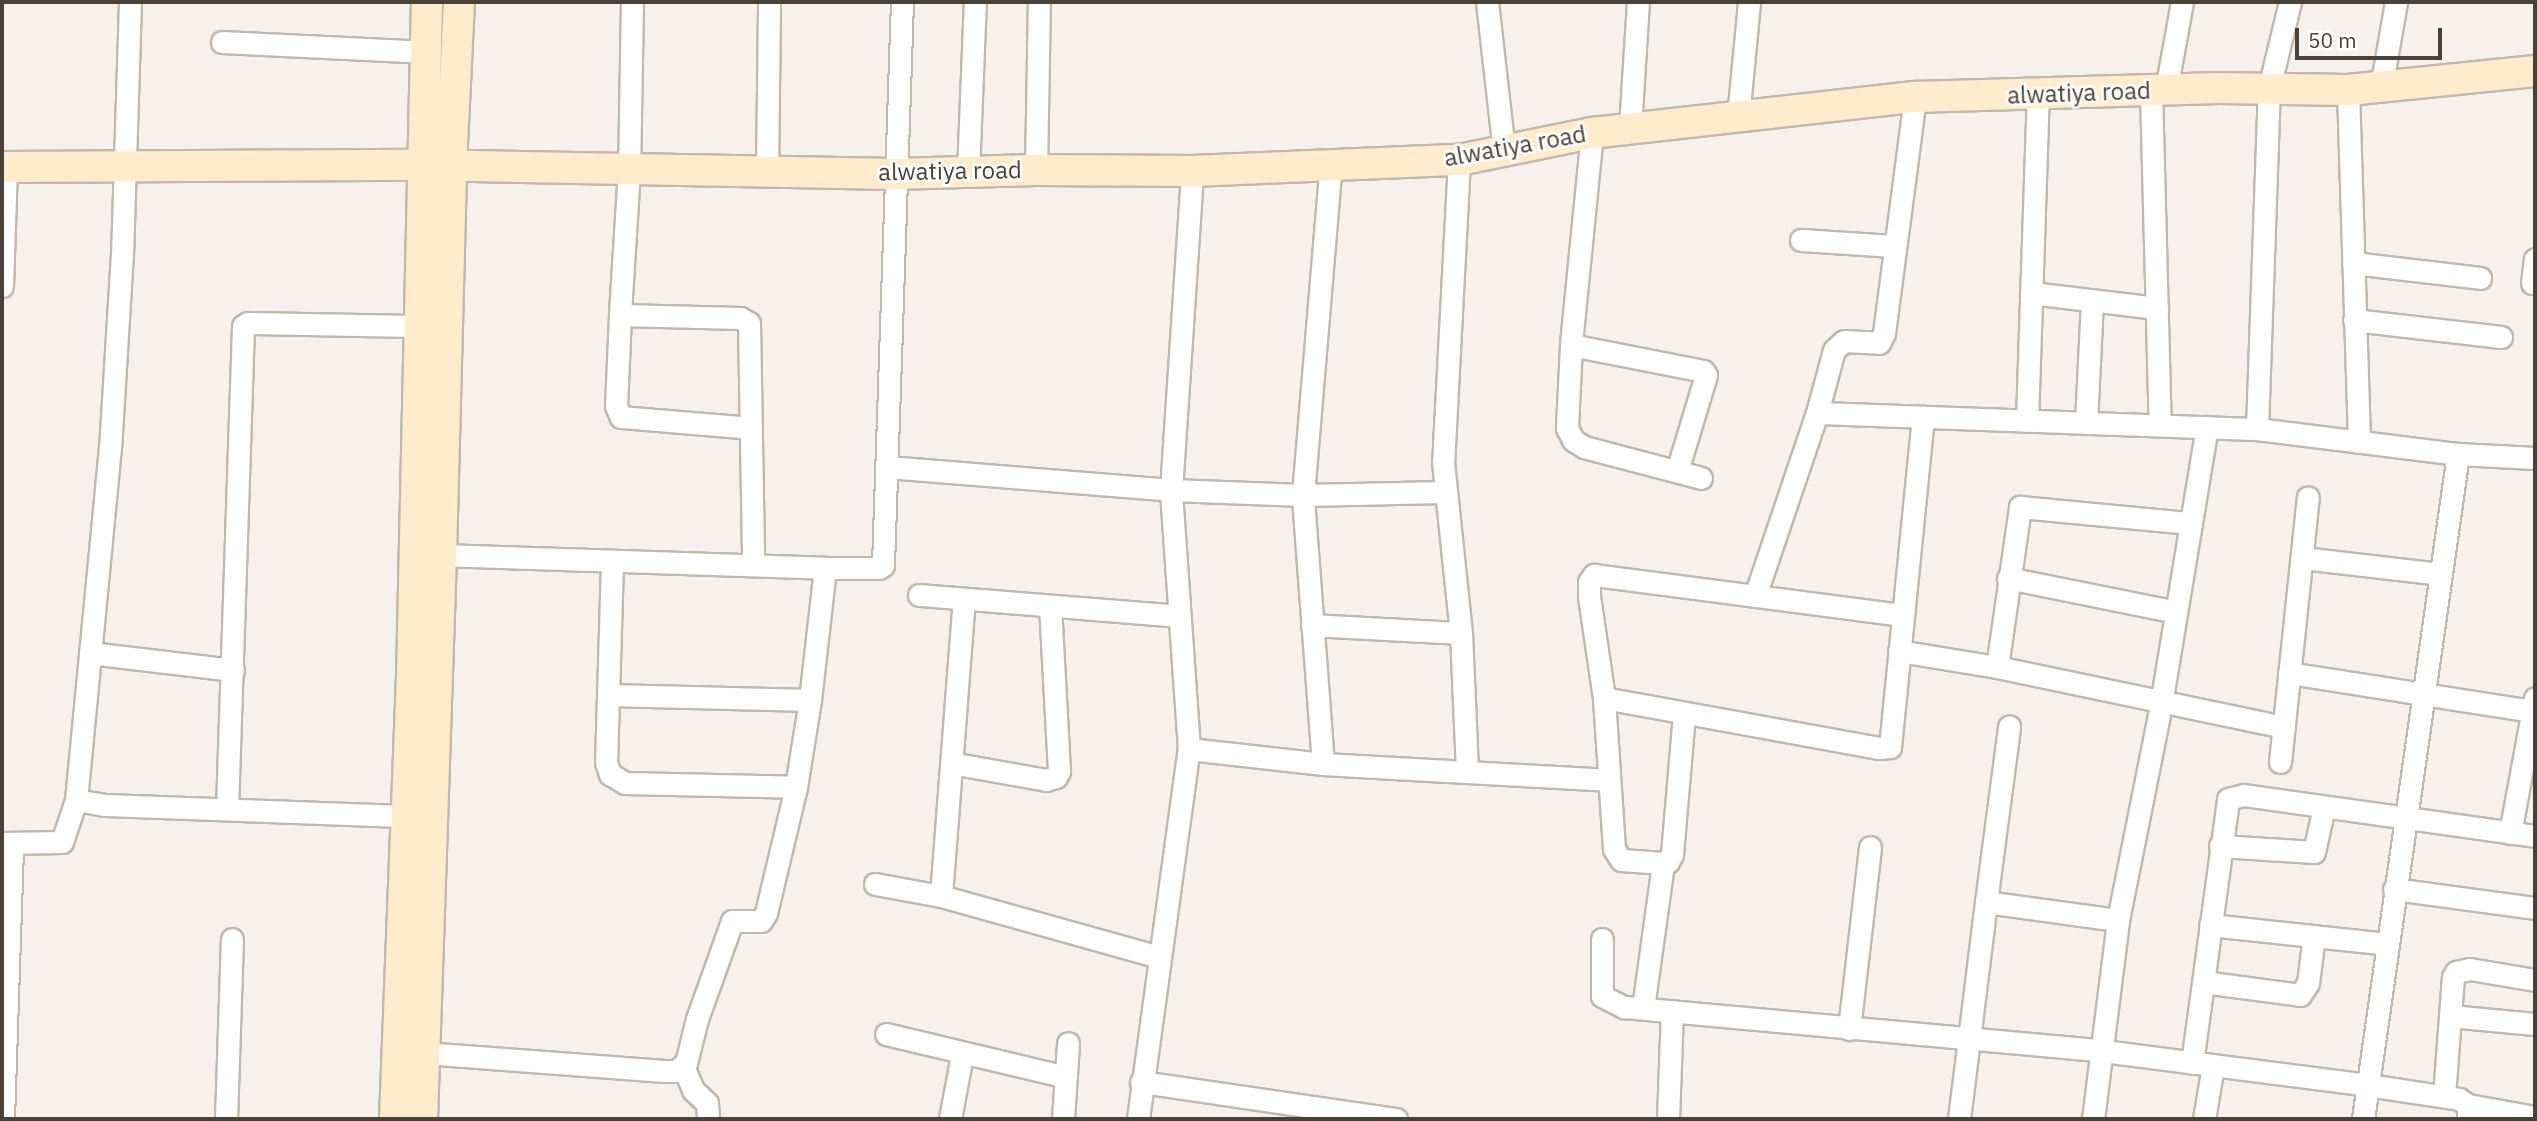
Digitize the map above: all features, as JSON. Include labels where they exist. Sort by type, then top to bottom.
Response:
[{"type":"street","points":[[3,1119],[7,843],[62,842],[76,800],[110,447],[126,166],[130,2]]},
{"type":"street","points":[[422,1119],[441,555],[436,165],[427,2]]},
{"type":"street","points":[[395,1119],[412,677],[418,326],[436,165],[459,2]]},
{"type":"street","points":[[632,2],[629,170],[616,406],[621,418],[751,428]]},
{"type":"street","points":[[767,172],[769,2]]},
{"type":"street","points":[[441,555],[825,568],[879,568],[883,565],[894,174],[902,2]]},
{"type":"street","points":[[968,173],[975,2]]},
{"type":"street","points":[[1036,170],[1039,2]]},
{"type":"street","points":[[1487,2],[1504,152]]},
{"type":"street","points":[[1630,128],[1639,2]]},
{"type":"street","points":[[1738,117],[1749,2]]},
{"type":"street","points":[[2160,425],[2157,308],[2159,91],[2182,2]]},
{"type":"street","points":[[2257,429],[2269,88],[2290,2]]},
{"type":"street","points":[[2381,88],[2396,2]]},
{"type":"street","points":[[222,41],[428,52]]},
{"type":"street","name":"alwatiya road","points":[[4,167],[436,165],[894,174],[1036,170],[1192,172],[1460,160],[1592,133],[1915,97],[2269,88],[2348,90],[2535,71]]},
{"type":"street","points":[[2348,90],[2358,442]]},
{"type":"street","points":[[2026,421],[2039,95]]},
{"type":"street","points":[[1755,596],[1838,344],[1844,341],[1873,343],[1881,339],[1915,97]]},
{"type":"street","points":[[1592,133],[1571,345],[1567,428],[1573,440],[1584,447],[1701,478]]},
{"type":"street","points":[[1460,160],[1443,462],[1444,492],[1461,633],[1467,771]]},
{"type":"street","points":[[1323,764],[1303,495],[1331,164]]},
{"type":"street","points":[[2,286],[4,167]]},
{"type":"street","points":[[1138,1119],[1189,749],[1171,490],[1192,172]]},
{"type":"street","points":[[1801,240],[1894,246]]},
{"type":"street","points":[[2532,283],[2535,259]]},
{"type":"street","points":[[2353,264],[2480,278]]},
{"type":"street","points":[[2031,293],[2157,308]]},
{"type":"street","points":[[2086,423],[2092,300]]},
{"type":"street","points":[[620,315],[740,318],[749,323],[753,564]]},
{"type":"street","points":[[2354,320],[2501,337]]},
{"type":"street","points":[[227,809],[243,326],[248,323],[418,326]]},
{"type":"street","points":[[1571,345],[1703,370],[1706,375],[1677,471]]},
{"type":"street","points":[[1817,413],[2257,429],[2458,454],[2535,458]]},
{"type":"street","points":[[1604,698],[1885,749],[1893,741],[1902,615],[1923,417]]},
{"type":"street","points":[[2093,1119],[2118,920],[2161,704],[2207,427]]},
{"type":"street","points":[[2363,1119],[2458,454]]},
{"type":"street","points":[[887,467],[1171,490],[1303,495],[1444,492]]},
{"type":"street","points":[[2280,762],[2308,497]]},
{"type":"street","points":[[1997,667],[2020,507],[2190,523]]},
{"type":"street","points":[[2302,558],[2440,574]]},
{"type":"street","points":[[612,562],[606,762],[610,774],[625,783],[796,787]]},
{"type":"street","points":[[708,1119],[707,1103],[687,1081],[683,1066],[732,920],[761,921],[765,918],[796,787],[810,700],[825,568]]},
{"type":"street","points":[[1684,714],[1672,854],[1668,862],[1663,863],[1621,860],[1615,856],[1607,780],[1604,698],[1589,596],[1589,582],[1594,575],[1902,615]]},
{"type":"street","points":[[2008,578],[2176,612]]},
{"type":"street","points":[[919,595],[1179,616]]},
{"type":"street","points":[[941,896],[964,599]]},
{"type":"street","points":[[951,763],[1046,780],[1056,777],[1059,771],[1050,606]]},
{"type":"street","points":[[1312,625],[1461,633]]},
{"type":"street","points":[[1899,651],[1997,667],[2161,704],[2284,727]]},
{"type":"street","points":[[90,653],[233,670]]},
{"type":"street","points":[[2289,673],[2423,694],[2534,704],[2531,743],[2510,832]]},
{"type":"street","points":[[609,695],[810,700]]},
{"type":"street","points":[[1959,1119],[2009,727]]},
{"type":"street","points":[[1189,749],[1323,764],[1607,780]]},
{"type":"street","points":[[2204,1119],[2203,982],[2228,799],[2233,796],[2535,836]]},
{"type":"street","points":[[76,800],[103,805],[405,816]]},
{"type":"street","points":[[2220,846],[2314,852],[2324,807]]},
{"type":"street","points":[[1849,1029],[1870,847]]},
{"type":"street","points":[[1643,1008],[1663,863]]},
{"type":"street","points":[[875,884],[941,896],[1160,957]]},
{"type":"street","points":[[2394,889],[2535,908]]},
{"type":"street","points":[[1986,902],[2118,920]]},
{"type":"street","points":[[2210,925],[2387,944]]},
{"type":"street","points":[[2203,982],[2300,995],[2308,983],[2315,936]]},
{"type":"street","points":[[226,1119],[232,939]]},
{"type":"street","points":[[1602,939],[1602,996],[1624,1007],[2103,1052],[2203,1064],[2444,1096],[2468,1112],[2535,1117]]},
{"type":"street","points":[[2444,1096],[2453,977],[2462,969],[2535,979]]},
{"type":"street","points":[[1668,1119],[1672,1011]]},
{"type":"street","points":[[2451,1016],[2535,1024]]},
{"type":"street","points":[[886,1034],[962,1055],[1066,1077]]},
{"type":"street","points":[[1063,1119],[1068,1043]]},
{"type":"street","points":[[424,1054],[664,1071],[676,1071],[683,1066]]},
{"type":"street","points":[[950,1119],[962,1055]]},
{"type":"street","points":[[1141,1082],[1396,1119]]}]
